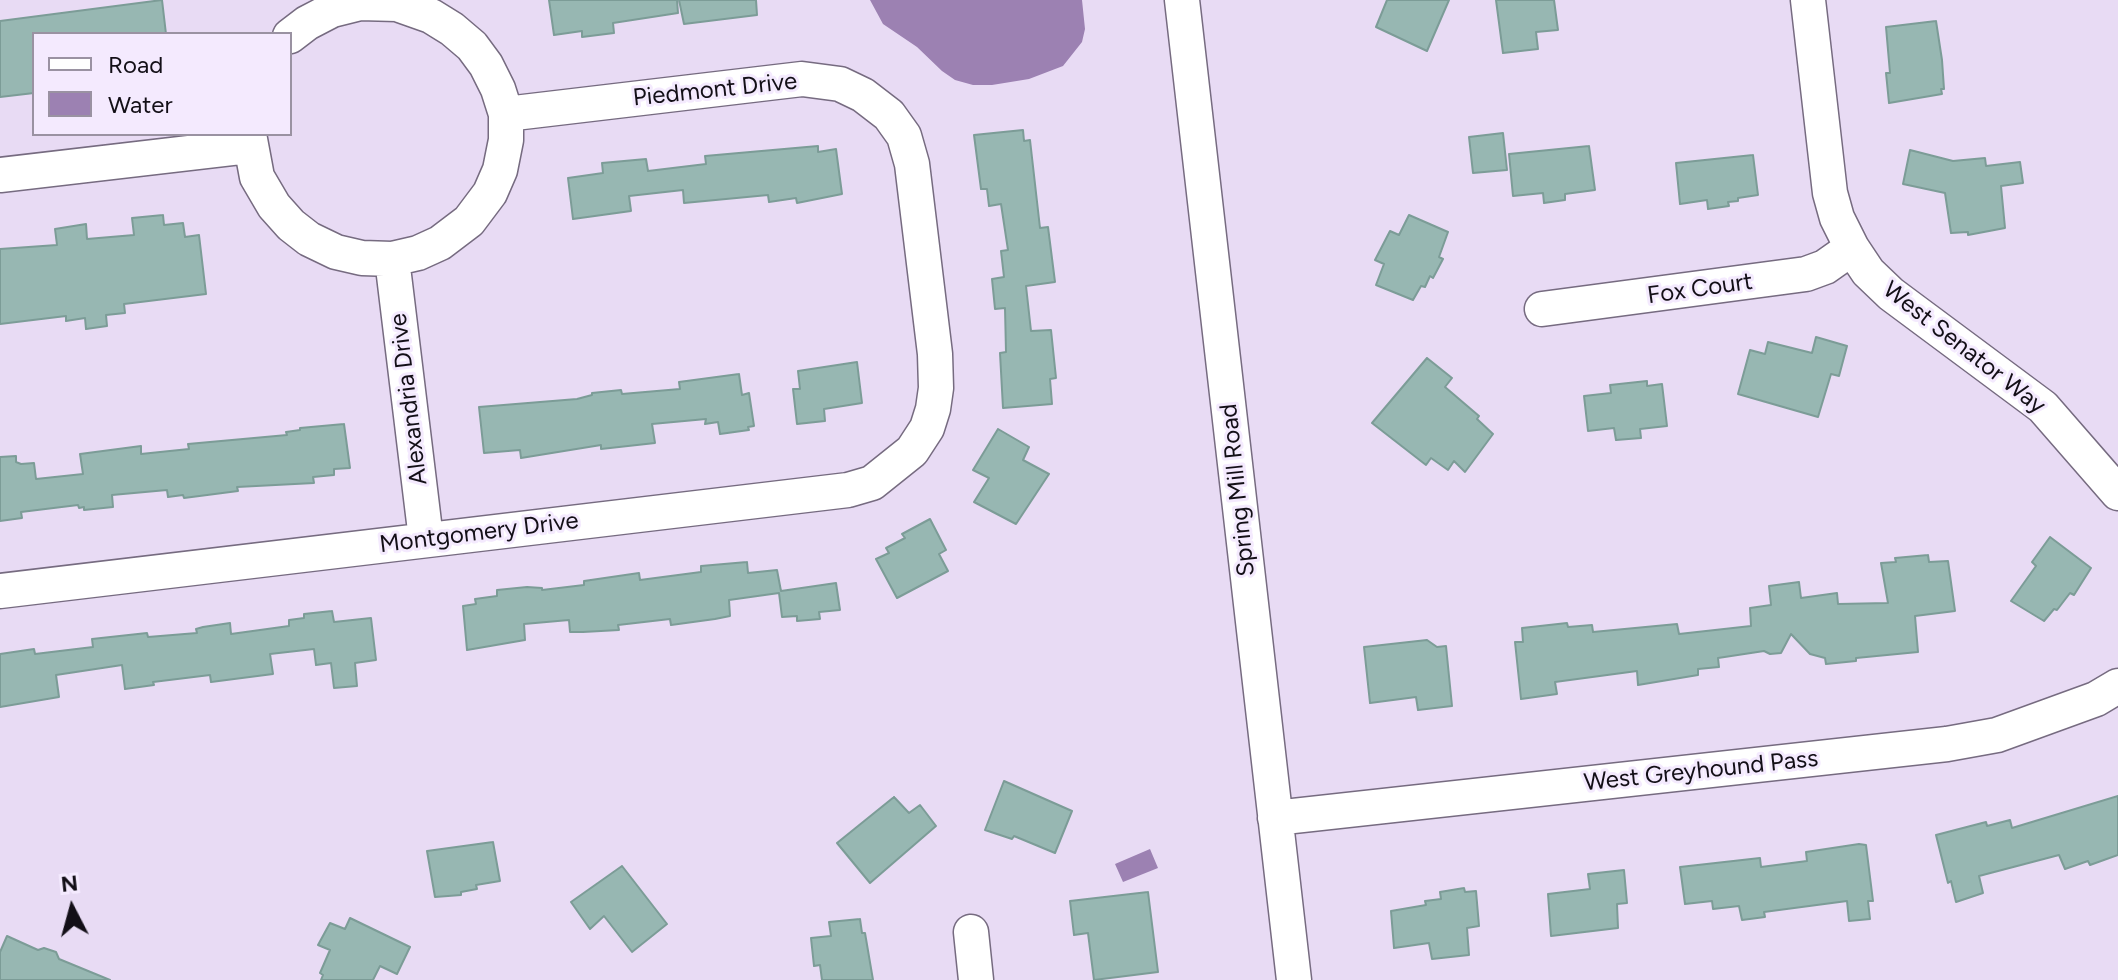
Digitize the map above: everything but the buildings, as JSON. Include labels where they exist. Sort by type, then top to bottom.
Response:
[{"type":"street","name":"Spring Mill Road","points":[[1182,0],[1294,980]]},
{"type":"street","name":"West Senator Way","points":[[1808,0],[1830,193],[1837,218],[1852,248],[1868,272],[1891,294],[2043,407],[2118,493]]},
{"type":"street","points":[[0,175],[249,140],[257,177],[274,206],[309,239],[336,252],[362,258],[392,259],[418,253],[440,243],[469,221],[490,193],[500,170],[506,140],[506,114],[498,89],[472,46],[431,16],[397,4],[360,2],[332,10],[292,34]]},
{"type":"street","name":"Piedmont Drive","points":[[506,114],[802,79],[840,84],[863,95],[889,115],[904,136],[912,164],[935,354],[936,388],[929,421]]},
{"type":"street","name":"Fox Court","points":[[1542,309],[1806,274],[1825,267],[1852,248]]},
{"type":"street","name":"Alexandria Drive","points":[[392,259],[426,539]]},
{"type":"street","name":"Montgomery Drive","points":[[0,591],[848,490],[872,483],[885,475],[912,451],[929,421]]},
{"type":"street","name":"West Greyhound Pass","points":[[1275,818],[1947,744],[1997,735],[2096,699],[2118,686]]},
{"type":"street","points":[[971,932],[976,980]]},
{"type":"water","points":[[870,0],[1082,0],[1085,29],[1082,42],[1063,66],[1029,79],[973,85],[955,80],[917,47],[883,24]]},
{"type":"water","points":[[1150,849],[1158,868],[1123,882],[1115,864]]}]
